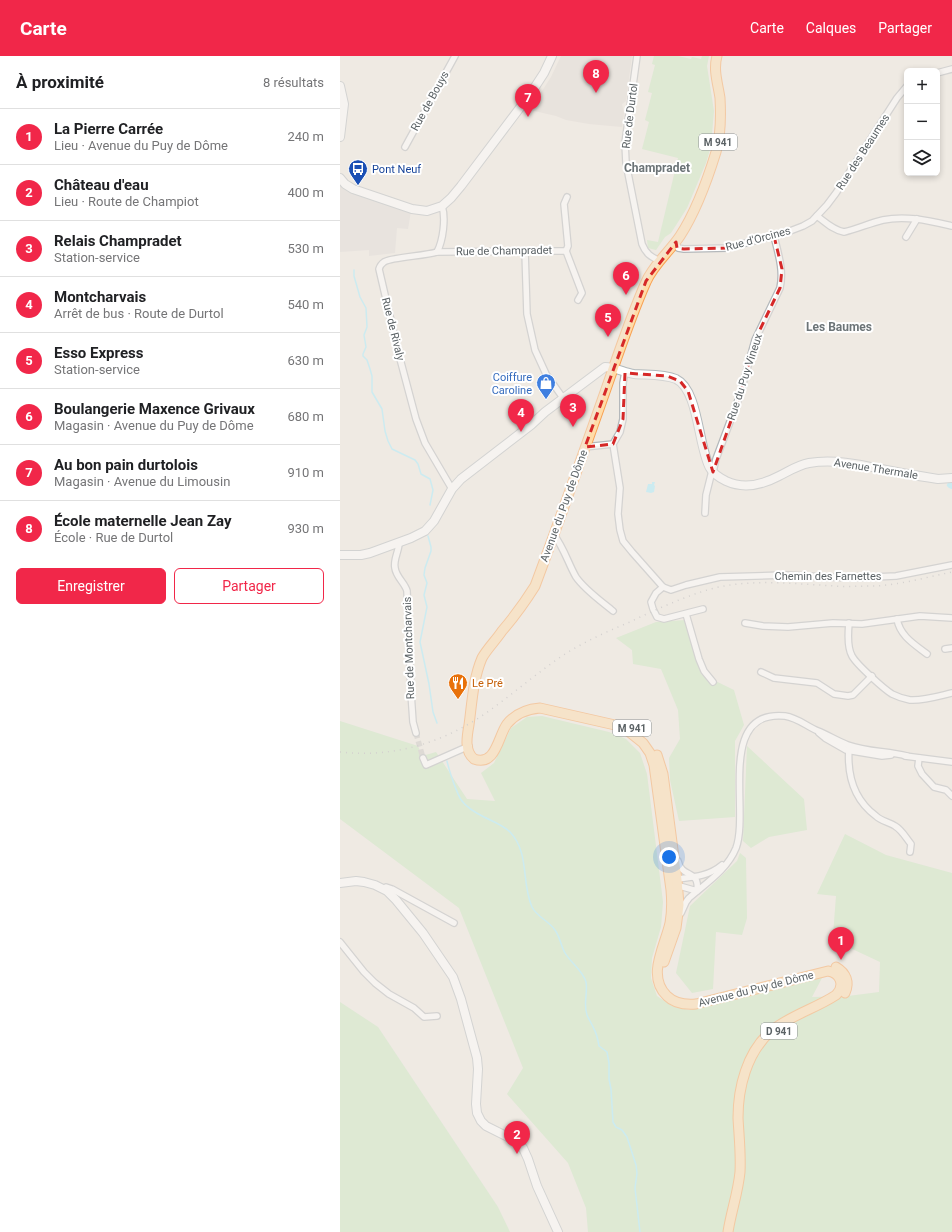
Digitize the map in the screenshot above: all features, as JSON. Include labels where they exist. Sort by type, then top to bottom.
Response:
[{"type":"main road","points":[[340,178],[345,184],[353,189],[412,209],[427,211],[442,206],[461,186],[521,108],[539,82],[552,56]]},
{"type":"main road","name":"Avenue du Puy de Dôme","points":[[658,261],[676,242],[687,222],[704,184],[718,144],[720,98],[716,68],[717,56]]},
{"type":"main road","points":[[340,86],[344,104],[340,137]]},
{"type":"main road","name":"Avenue du Puy de Dôme","points":[[687,222],[674,237],[646,281],[613,368],[535,586],[516,615],[483,657],[477,673],[468,734],[468,752],[474,759],[483,761],[488,758],[492,754],[506,725],[517,714],[530,708],[550,710],[615,726],[628,731],[643,743],[650,752],[654,765],[672,899],[672,913],[660,956],[658,979],[662,990],[673,1001],[687,1005],[696,1004],[824,966],[836,967],[842,971],[843,978]]},
{"type":"main road","points":[[340,555],[361,555],[399,543],[420,534],[430,526],[438,516],[452,489],[461,479],[531,425],[563,398],[605,367],[625,372],[667,376],[683,384],[690,395],[708,464],[712,471]]},
{"type":"main road","name":"Avenue Thermale","points":[[712,471],[719,477],[741,485],[755,485],[766,482],[794,468],[814,462],[852,464],[938,479],[952,478]]},
{"type":"main road","name":"M 941","points":[[468,746],[475,757],[487,757],[494,745],[497,734],[503,723],[515,710],[531,704],[548,705],[616,722],[636,730],[647,739],[655,750],[663,774],[679,905],[677,924],[663,966],[665,982],[670,991],[679,997],[691,999],[736,991]]},
{"type":"main road","points":[[340,883],[356,881],[364,882],[383,889],[396,900],[423,933],[453,976],[478,1069],[476,1104],[477,1113],[481,1121],[486,1126],[514,1140],[523,1148],[537,1186],[558,1232]]},
{"type":"main road","name":"D 941","points":[[728,1232],[740,1172],[738,1119],[739,1098],[744,1076],[750,1060],[763,1040],[779,1026],[789,1019],[836,995],[841,988],[843,978]]},
{"type":"main road","name":"D 941","points":[[732,1232],[743,1179],[745,1154],[743,1118],[744,1098],[751,1068],[763,1047],[779,1031],[792,1023],[836,1002],[842,997],[847,987],[843,978]]},
{"type":"street","name":"Rue de Bouys","points":[[405,147],[455,56]]},
{"type":"street","name":"Rue de Durtol","points":[[637,56],[626,130],[626,163],[642,244],[647,254],[658,261]]},
{"type":"street","points":[[940,73],[952,69]]},
{"type":"street","name":"Rue des Beaumes","points":[[817,216],[827,206],[836,193],[897,98],[904,90]]},
{"type":"street","points":[[566,251],[568,246],[564,204],[568,197]]},
{"type":"street","points":[[437,252],[440,247],[445,216],[442,206]]},
{"type":"street","points":[[817,216],[832,228],[844,232],[884,220],[917,219],[952,226]]},
{"type":"street","name":"Rue d'Orcines","points":[[676,242],[678,248],[684,249],[727,248],[774,236],[803,226],[817,216]]},
{"type":"street","points":[[906,237],[917,219]]},
{"type":"street","name":"Rue du Puy Vineux","points":[[705,513],[706,495],[712,471],[740,395],[755,340],[780,288],[782,269],[774,236]]},
{"type":"street","points":[[525,251],[528,314],[535,350],[546,374],[563,398]]},
{"type":"street","name":"Rue de Champradet","points":[[437,252],[566,251],[582,293],[578,300]]},
{"type":"street","name":"Rue de Rivaly","points":[[437,252],[428,255],[388,260],[381,264],[379,269],[416,419],[425,443],[452,489]]},
{"type":"street","points":[[625,372],[623,383],[623,419],[620,432],[613,444],[620,488],[618,514],[623,541],[663,587],[656,593],[651,602],[656,616],[664,619],[703,609]]},
{"type":"street","points":[[585,447],[613,444]]},
{"type":"street","points":[[554,535],[560,543],[577,578],[613,611]]},
{"type":"street","name":"Rue de Montcharvais","points":[[399,543],[394,566],[407,591],[411,693],[413,722],[416,733]]},
{"type":"street","name":"Chemin des Farnettes","points":[[663,587],[671,590],[720,577],[785,575],[852,578],[896,576],[952,565]]},
{"type":"street","points":[[686,614],[704,671],[713,682]]},
{"type":"street","points":[[745,623],[779,627],[833,623],[862,624],[925,616],[952,618]]},
{"type":"street","points":[[897,619],[902,633],[927,654]]},
{"type":"street","points":[[849,623],[851,654],[858,663],[887,690],[904,699],[920,700],[952,693]]},
{"type":"street","points":[[945,650],[952,648]]},
{"type":"street","points":[[761,672],[774,678],[818,683],[834,694],[848,696],[854,695],[872,676]]},
{"type":"street","points":[[677,924],[686,902],[726,866],[738,841],[740,820],[741,758],[744,740],[754,723],[762,719],[783,716],[798,719],[818,731],[825,738],[849,748],[882,756],[907,756],[939,760],[945,759],[952,761]]},
{"type":"street","points":[[423,758],[426,766],[468,746]]},
{"type":"street","points":[[849,748],[851,784],[875,816],[900,829],[911,844],[910,852]]},
{"type":"street","points":[[918,758],[918,766],[931,784],[936,788],[946,790],[952,796]]},
{"type":"street","points":[[663,774],[671,806],[678,864],[685,872],[695,877],[698,883],[697,891]]},
{"type":"street","points":[[661,810],[668,835],[677,882],[672,899]]},
{"type":"street","points":[[677,882],[713,871],[730,859]]},
{"type":"street","points":[[677,882],[697,891]]},
{"type":"street","points":[[383,889],[386,887],[392,889],[454,923]]},
{"type":"street","points":[[340,942],[364,972],[389,994],[414,1008],[424,1017],[437,1016]]},
{"type":"highlighted area","points":[[774,236],[782,269],[780,288],[755,340],[740,395],[713,472],[688,391],[680,381],[667,376],[625,373],[623,419],[613,444],[585,447],[646,281],[676,242],[677,248],[684,249],[727,248]]},
{"type":"shaded area","points":[[561,56],[632,56],[626,101],[622,104],[624,113],[622,127],[566,120],[530,110],[551,77]]},
{"type":"shaded area","points":[[340,185],[347,191],[411,211],[408,229],[397,228],[395,253],[369,256],[369,250],[340,252]]},
{"type":"green space","points":[[654,56],[678,56],[691,59],[692,57],[701,59],[702,56],[709,56],[707,66],[714,111],[711,146],[706,163],[687,208],[671,233],[665,237],[656,250],[648,248],[647,240],[658,242],[678,158],[642,149],[649,122],[645,120],[652,93],[648,92],[655,65],[652,64]]},
{"type":"green space","points":[[602,64],[604,74],[585,78],[583,68]]},
{"type":"green space","points":[[685,620],[701,674],[734,690],[744,725],[735,741],[735,817],[679,821],[670,780],[669,758],[680,739],[678,710],[661,669],[633,664],[632,650],[616,638],[656,622]]},
{"type":"green space","points":[[542,716],[609,732],[626,739],[640,753],[647,774],[663,902],[661,927],[652,958],[651,978],[657,996],[672,1006],[689,1010],[823,976],[812,997],[848,996],[879,992],[880,962],[848,947],[832,948],[836,896],[817,894],[845,834],[886,855],[952,873],[952,1232],[588,1232],[586,1208],[568,1163],[507,1094],[523,1068],[459,908],[340,819],[340,721],[418,746],[422,756],[436,752],[467,799],[495,801],[481,773],[494,763],[511,728],[527,717]]},
{"type":"green space","points":[[747,746],[804,799],[807,830],[769,837],[751,848],[743,841]]},
{"type":"green space","points":[[740,853],[746,858],[747,918],[742,935],[716,932],[713,989],[692,993],[676,973],[690,906],[737,861]]},
{"type":"green space","points":[[340,1002],[378,1027],[498,1207],[510,1232],[340,1232]]},
{"type":"water","points":[[652,482],[655,482],[654,492],[646,492],[648,484],[652,484]]},
{"type":"waterway","points":[[354,270],[354,276],[360,297],[366,308],[367,327],[364,335],[366,347],[363,356],[367,360],[372,376],[372,392],[382,409],[385,431],[392,449],[415,460],[421,474],[430,479],[433,490],[430,505]]},
{"type":"waterway","points":[[428,536],[431,551],[424,575],[427,583],[424,595],[427,607],[420,642],[433,712],[437,723]]},
{"type":"waterway","points":[[447,761],[451,776],[464,804],[475,812],[504,827],[516,840],[523,859],[527,888],[532,907],[537,914],[555,930],[565,953],[580,971],[586,982],[585,1007],[587,1015],[596,1033],[599,1046],[607,1052],[613,1122],[616,1127],[622,1130],[627,1137],[636,1165],[637,1173],[635,1188],[640,1232]]},
{"type":"tunnel","points":[[416,733],[423,758]]},
{"type":"railway","points":[[340,752],[379,753],[398,750],[417,746],[452,733],[470,724],[555,661],[581,645],[660,608],[684,598],[719,587],[748,583],[874,586],[904,582],[952,572]]},
{"type":"place","name":"École maternelle Jean Zay","points":[[596,93]]},
{"type":"place","name":"Au bon pain durtolois","points":[[528,117]]},
{"type":"place","name":"Pont Neuf","points":[[358,186]]},
{"type":"place","name":"Boulangerie Maxence Grivaux","points":[[626,295]]},
{"type":"place","name":"Esso Express","points":[[608,337]]},
{"type":"place","name":"Coiffure Caroline","points":[[546,400]]},
{"type":"place","name":"Relais Champradet","points":[[573,427]]},
{"type":"place","name":"Montcharvais","points":[[521,432]]},
{"type":"place","name":"Le Pré","points":[[458,700]]},
{"type":"place","name":"La Pierre Carrée","points":[[841,960]]},
{"type":"place","name":"Château d'eau","points":[[517,1154]]},
{"type":"district","name":"Champradet","points":[[657,168]]},
{"type":"district","name":"Les Baumes","points":[[839,327]]}]
